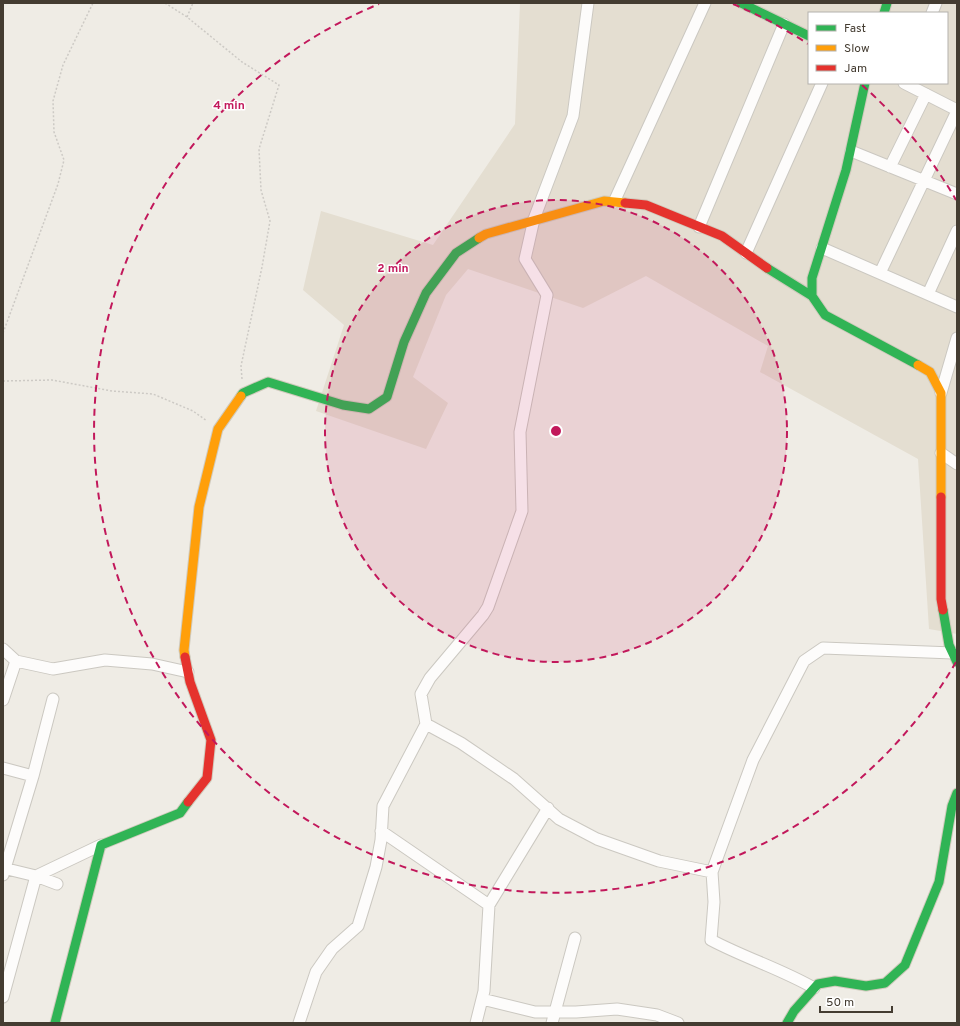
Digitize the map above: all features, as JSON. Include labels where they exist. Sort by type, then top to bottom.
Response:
[{"type":"street","points":[[299,1023],[316,972],[332,949],[358,926],[376,867],[381,831],[382,806],[426,724],[421,694],[430,678],[483,615],[522,511],[520,432],[547,295],[525,259],[534,219],[573,116],[588,3]]},
{"type":"street","points":[[614,202],[706,3]]},
{"type":"street","points":[[745,4],[808,36]]},
{"type":"street","points":[[699,227],[784,24]]},
{"type":"street","points":[[746,253],[822,84]]},
{"type":"street","points":[[812,296],[812,278],[846,170],[865,84]]},
{"type":"street","points":[[880,273],[957,110],[907,84]]},
{"type":"street","points":[[890,167],[926,94]]},
{"type":"street","points":[[851,151],[957,194]]},
{"type":"street","points":[[3,997],[36,876],[100,845],[180,813],[207,778],[211,740],[190,682],[184,650],[200,507],[218,429],[243,393],[268,382],[343,405],[369,409],[388,397],[404,342],[426,293],[456,253],[486,234],[534,219],[604,201],[646,205],[722,236],[784,280],[812,296],[825,315],[930,372],[941,393]]},
{"type":"street","points":[[928,294],[957,231]]},
{"type":"street","points":[[822,248],[957,307]]},
{"type":"street","points":[[955,657],[949,645],[940,599],[941,393],[957,338]]},
{"type":"street","points":[[941,453],[957,464]]},
{"type":"street","points":[[814,988],[787,973],[732,951],[711,940],[714,902],[712,872],[753,760],[804,661],[823,648],[955,657]]},
{"type":"street","points":[[3,649],[16,661],[53,669],[105,660],[152,664],[188,672]]},
{"type":"street","points":[[3,700],[16,661]]},
{"type":"street","points":[[53,700],[33,776],[4,871],[36,876],[57,884]]},
{"type":"street","points":[[426,724],[461,743],[514,779],[548,808],[559,820],[597,839],[659,861],[712,872]]},
{"type":"street","points":[[3,768],[33,776]]},
{"type":"street","points":[[787,1023],[794,1011],[818,984],[834,981],[866,986],[885,983],[905,965],[939,882],[952,806],[957,793]]},
{"type":"street","points":[[476,1023],[484,991],[489,905],[548,808]]},
{"type":"street","points":[[381,831],[489,905]]},
{"type":"street","points":[[55,1023],[100,845]]},
{"type":"street","points":[[552,1023],[575,938]]},
{"type":"street","points":[[482,999],[535,1012],[617,1009],[657,1015],[678,1023]]},
{"type":"path","points":[[3,333],[61,172],[64,160],[54,132],[53,101],[63,65],[93,3]]},
{"type":"path","points":[[165,3],[187,17],[242,62],[279,85],[259,149],[261,190],[270,221],[241,366],[243,393]]},
{"type":"path","points":[[187,17],[193,3]]},
{"type":"path","points":[[3,380],[52,380],[112,391],[153,394],[193,411],[218,429]]},
{"type":"shaded area","points":[[520,3],[957,3],[957,634],[929,629],[918,459],[760,372],[768,346],[646,276],[583,308],[468,269],[446,295],[413,377],[448,403],[426,449],[316,411],[344,325],[303,290],[321,211],[433,245],[515,124]]},
{"type":"traffic: fast","points":[[741,3],[808,36]]},
{"type":"traffic: fast","points":[[884,12],[887,3]]},
{"type":"traffic: fast","points":[[865,84],[846,170],[812,278],[812,296],[825,315],[918,365]]},
{"type":"traffic: fast","points":[[241,396],[243,393],[268,382],[343,405],[369,409],[387,397],[404,342],[426,293],[456,253],[479,238]]},
{"type":"traffic: fast","points":[[767,268],[812,296]]},
{"type":"traffic: fast","points":[[943,610],[949,645],[957,662]]},
{"type":"traffic: fast","points":[[787,1023],[794,1011],[818,984],[835,981],[866,986],[885,983],[905,965],[939,882],[952,806],[957,793]]},
{"type":"traffic: fast","points":[[55,1023],[101,845],[180,813],[188,802]]},
{"type":"traffic: slow","points":[[479,238],[486,234],[604,201],[625,203]]},
{"type":"traffic: slow","points":[[918,365],[930,372],[941,393],[941,497]]},
{"type":"traffic: slow","points":[[185,657],[184,650],[199,507],[218,429],[241,396]]},
{"type":"traffic: jam","points":[[625,203],[646,205],[722,236],[767,268]]},
{"type":"traffic: jam","points":[[941,497],[941,599],[943,610]]},
{"type":"traffic: jam","points":[[185,657],[190,682],[211,740],[207,778],[188,802]]}]
